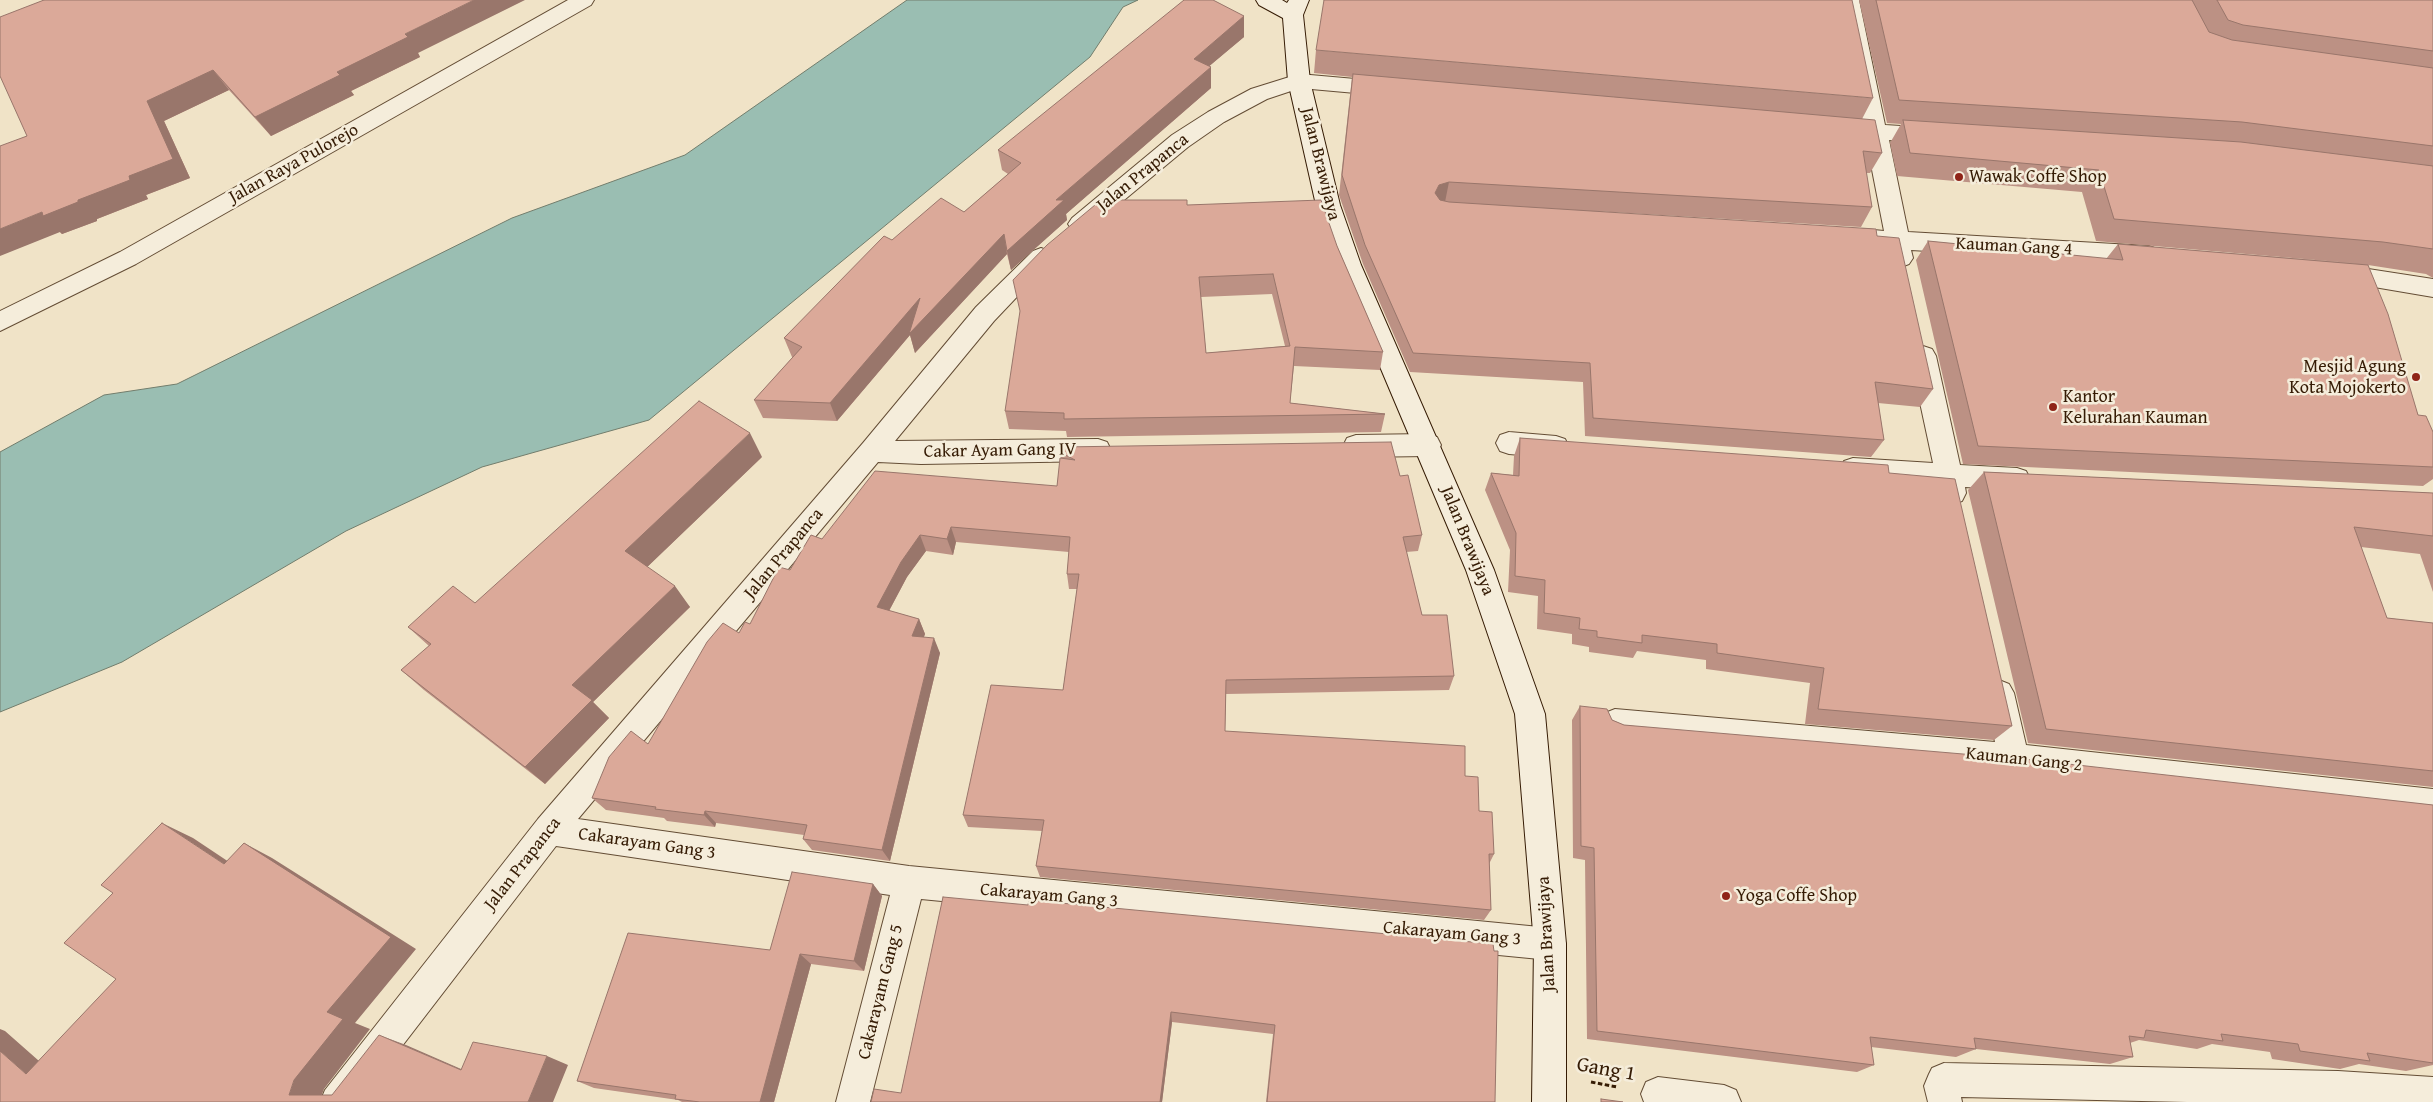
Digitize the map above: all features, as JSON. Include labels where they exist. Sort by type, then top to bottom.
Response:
[{"type":"street","name":"Jalan Raya Pulorejo","points":[[0,322],[128,258],[584,0]]},
{"type":"street","points":[[1266,0],[1296,7]]},
{"type":"street","name":"Jalan Brawijaya","points":[[1296,7],[1299,81],[1328,205],[1349,265],[1428,445],[1480,570],[1530,714],[1550,944],[1549,1088]]},
{"type":"street","points":[[1845,8],[1876,132],[1905,278]]},
{"type":"street","points":[[1299,81],[1408,91]]},
{"type":"street","name":"Jalan Prapanca","points":[[337,1102],[549,830],[872,451],[984,314],[1041,257],[1180,141],[1216,117],[1259,94],[1299,81]]},
{"type":"street","points":[[1816,127],[1955,138]]},
{"type":"street","name":"Kauman Gang 4","points":[[1838,237],[2171,257]]},
{"type":"street","points":[[2319,271],[2359,275],[2433,288]]},
{"type":"street","points":[[2359,275],[2369,302]]},
{"type":"street","points":[[1918,334],[1958,515]]},
{"type":"street","points":[[1509,443],[1578,448]]},
{"type":"street","points":[[1331,446],[1428,445]]},
{"type":"street","name":"Cakar Ayam Gang IV","points":[[872,451],[921,453],[1121,450]]},
{"type":"street","points":[[1832,467],[1949,476],[2038,480]]},
{"type":"street","points":[[1994,670],[2014,758]]},
{"type":"street","name":"Kauman Gang 2","points":[[1615,723],[2014,758],[2433,804]]},
{"type":"street","name":"Cakarayam Gang 3","points":[[549,830],[909,882],[1550,944]]},
{"type":"street","name":"Cakarayam Gang 5","points":[[853,1102],[909,882]]},
{"type":"street","points":[[1943,1094],[1944,1080],[2341,1095],[2433,1094]]},
{"type":"street","points":[[1658,1094],[1724,1102]]},
{"type":"path","name":"Gang 1","points":[[1549,1088],[1658,1094]]},
{"type":"water","points":[[907,0],[1138,0],[1123,7],[1090,57],[649,420],[482,467],[346,531],[122,662],[0,712],[0,452],[104,395],[177,384],[512,218],[685,155]]},
{"type":"building","points":[[44,0],[474,0],[405,34],[408,37],[337,72],[340,75],[255,117],[213,70],[147,101],[173,159],[129,176],[130,180],[78,200],[78,202],[43,216],[42,212],[0,229],[0,146],[27,136],[0,76],[0,17]]},
{"type":"building","points":[[1184,0],[1213,0],[1244,16],[1194,59],[1211,67],[1056,200],[1064,200],[1007,251],[1004,234],[909,334],[920,298],[830,403],[754,400],[802,347],[784,338],[884,236],[892,240],[941,198],[964,212],[1021,163],[998,150]]},
{"type":"building","points":[[1324,0],[1852,0],[1873,98],[1316,50]]},
{"type":"building","points":[[1876,0],[2192,0],[2209,32],[2232,40],[2433,68],[2433,146],[2242,122],[1899,100]]},
{"type":"building","points":[[2217,0],[2433,0],[2433,51],[2243,25],[2228,20]]},
{"type":"building","points":[[1353,74],[1875,120],[1882,153],[1863,151],[1872,207],[1449,182],[1439,185],[1435,193],[1440,200],[1449,202],[1876,229],[1877,236],[1899,238],[1933,389],[1875,382],[1884,440],[1593,418],[1590,363],[1413,353],[1365,245],[1342,175]]},
{"type":"building","points":[[1903,120],[2241,142],[2433,166],[2433,249],[2383,242],[2114,219],[2099,170],[1910,153]]},
{"type":"building","points":[[1101,200],[1187,200],[1187,205],[1321,200],[1337,246],[1383,352],[1295,347],[1290,403],[1385,414],[1064,419],[1064,413],[1005,411],[1020,311],[1013,280],[1047,245]],"holes":[[[1273,274],[1290,346],[1206,353],[1199,277]]]},
{"type":"building","points":[[1928,241],[2123,260],[2118,244],[2368,265],[2388,314],[2418,415],[2426,416],[2433,432],[2433,467],[1978,446]]},
{"type":"building","points":[[699,401],[750,433],[625,551],[675,586],[572,685],[592,700],[525,767],[401,670],[431,644],[408,627],[453,586],[475,603]]},
{"type":"building","points":[[1520,438],[1888,465],[1889,473],[1955,479],[2012,726],[1818,709],[1824,668],[1717,653],[1717,644],[1642,635],[1642,643],[1597,637],[1597,631],[1579,629],[1580,618],[1544,613],[1545,580],[1515,576],[1516,533],[1491,473],[1519,476]]},
{"type":"building","points":[[1391,442],[1400,476],[1408,475],[1422,535],[1403,537],[1422,615],[1447,615],[1454,676],[1226,680],[1225,731],[1465,746],[1465,776],[1478,777],[1479,811],[1492,812],[1494,854],[1489,854],[1491,910],[1036,866],[1044,820],[963,815],[991,685],[1063,690],[1079,574],[1067,574],[1070,537],[951,527],[947,539],[920,535],[901,562],[877,607],[919,619],[912,636],[934,638],[882,850],[803,839],[807,825],[705,811],[704,815],[655,809],[656,807],[592,798],[609,757],[631,731],[648,744],[707,642],[723,623],[739,633],[745,622],[750,624],[779,567],[790,570],[811,535],[822,539],[875,471],[1057,486],[1060,458],[1075,460],[1060,452],[1061,447]]},
{"type":"building","points":[[1984,472],[2433,493],[2433,536],[2354,527],[2387,618],[2433,623],[2433,771],[2046,729]]},
{"type":"building","points":[[1580,706],[1607,709],[1612,720],[1624,725],[2033,760],[2433,805],[2433,1063],[2367,1053],[2370,1061],[2300,1051],[2298,1044],[2221,1034],[2223,1041],[2146,1030],[2144,1038],[2129,1036],[2133,1057],[1974,1038],[1976,1049],[1870,1037],[1874,1065],[1597,1031],[1594,848],[1581,846]]},
{"type":"building","points":[[162,823],[224,864],[244,843],[391,937],[327,1012],[343,1019],[294,1080],[289,1095],[332,1095],[379,1035],[461,1070],[473,1042],[547,1056],[528,1102],[0,1102],[0,1051],[26,1074],[116,979],[64,943],[113,893],[101,885]]},
{"type":"building","points":[[792,872],[873,884],[854,961],[800,954],[760,1102],[700,1102],[675,1099],[676,1095],[577,1081],[628,933],[770,950]]},
{"type":"building","points":[[943,897],[1028,905],[1029,900],[1493,944],[1494,951],[1498,951],[1495,1102],[1267,1102],[1275,1025],[1171,1012],[1160,1102],[871,1102],[874,1089],[901,1093]]},
{"type":"building","points":[[1601,1099],[1623,1102],[1601,1102]]},
{"type":"place","name":"Wawak Coffe Shop","points":[[1959,177]]},
{"type":"place","name":"Mesjid Agung Kota Mojokerto","points":[[2416,377]]},
{"type":"place","name":"Kantor Kelurahan Kauman","points":[[2053,407]]},
{"type":"place","name":"Yoga Coffe Shop","points":[[1726,896]]}]
